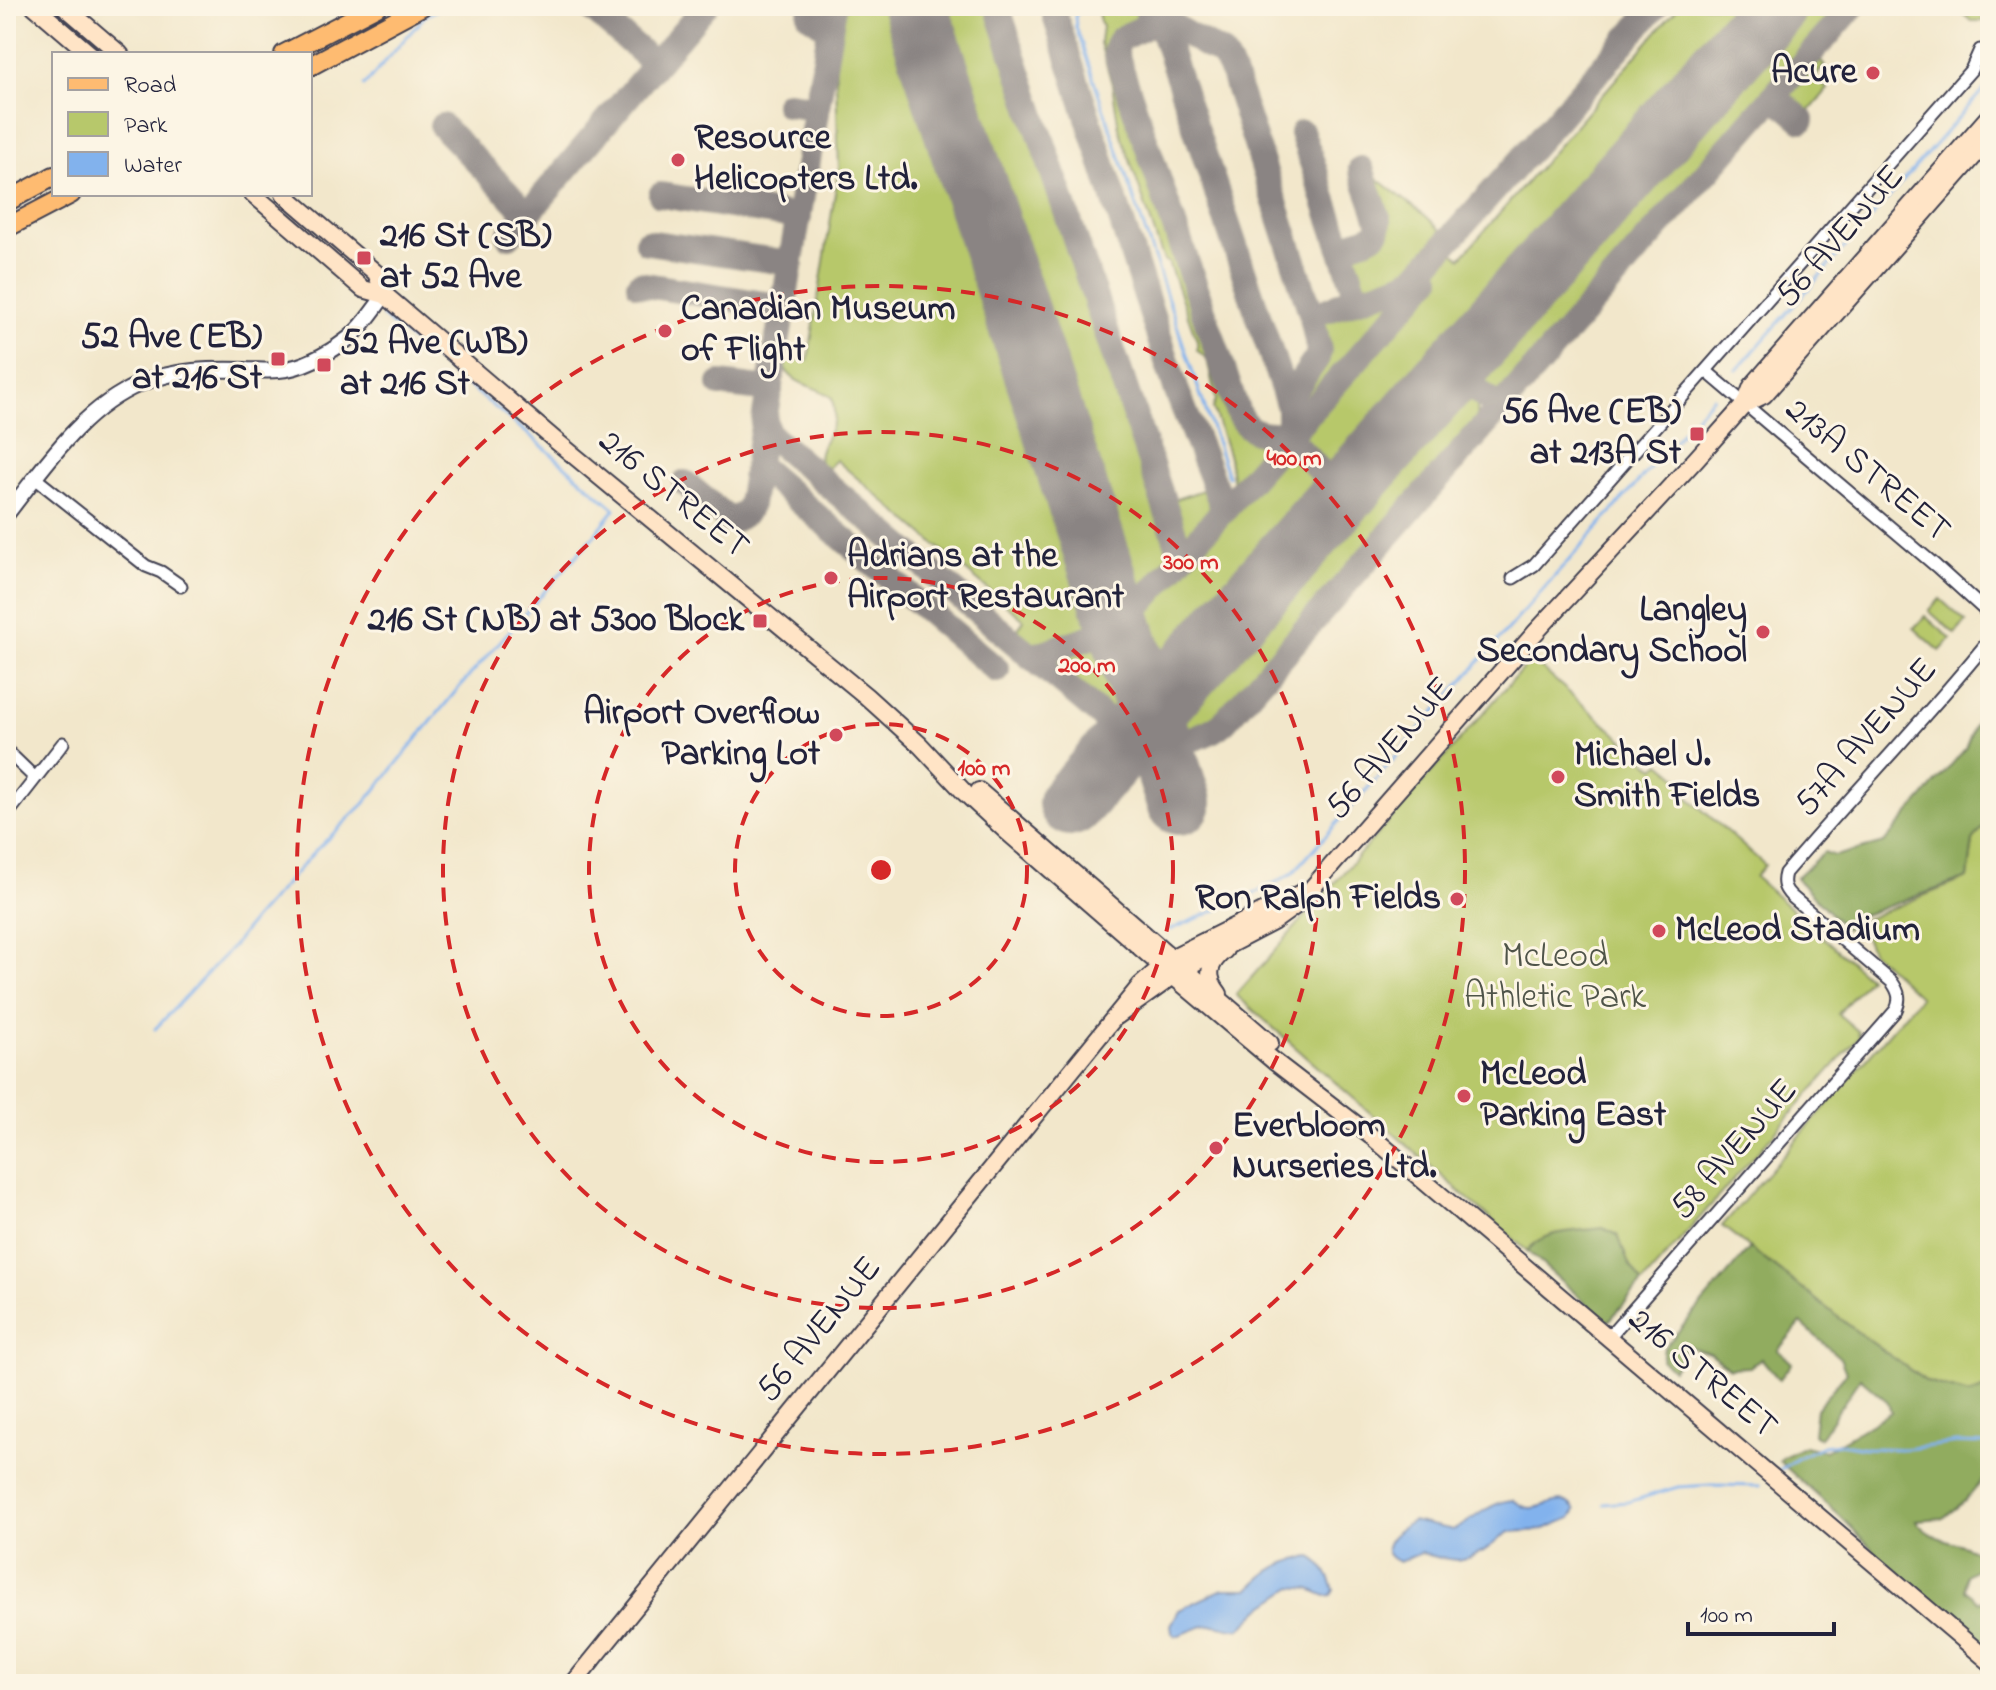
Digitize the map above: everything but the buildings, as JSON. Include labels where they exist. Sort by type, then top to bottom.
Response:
[{"type":"main road","points":[[34,6],[88,52]]},
{"type":"main road","points":[[64,6],[118,52]]},
{"type":"main road","points":[[288,52],[377,6]]},
{"type":"main road","points":[[312,65],[422,6]]},
{"type":"main road","name":"56 AVENUE","points":[[1172,967],[1232,943],[1273,922],[1298,904],[1528,641],[1745,404],[1764,395],[1955,166],[1990,115]]},
{"type":"main road","name":"56 AVENUE","points":[[1955,166],[1990,138]]},
{"type":"main road","points":[[6,202],[52,177]]},
{"type":"main road","points":[[6,228],[67,196]]},
{"type":"main road","name":"216 STREET","points":[[255,196],[363,289],[385,295],[970,784],[1275,1062],[1371,1136],[1990,1662]]},
{"type":"main road","name":"216 STREET","points":[[286,196],[376,273],[385,295]]},
{"type":"main road","name":"56 AVENUE","points":[[573,1684],[1117,1016],[1172,967],[1312,887]]},
{"type":"main road","points":[[1230,1009],[1213,987],[1210,972],[1216,957],[1232,943]]},
{"type":"main road","name":"216 STREET","points":[[1172,967],[1230,1009],[1318,1085],[1371,1136]]},
{"type":"street","points":[[1513,578],[1534,565],[1706,371],[1971,70],[1980,50]]},
{"type":"street","points":[[6,515],[69,436],[88,416],[114,397],[132,387],[176,372],[198,369],[281,370],[323,356],[349,339],[385,295]]},
{"type":"street","name":"213A STREET","points":[[1706,371],[1990,615]]},
{"type":"street","points":[[35,478],[146,566],[181,586]]},
{"type":"street","name":"57A AVENUE","points":[[1899,998],[1892,982],[1786,891],[1785,873],[1990,639]]},
{"type":"street","points":[[6,816],[63,743]]},
{"type":"street","points":[[6,750],[35,778]]},
{"type":"street","name":"58 AVENUE","points":[[1609,1337],[1896,1010],[1899,998]]},
{"type":"green space","points":[[843,6],[897,6],[1105,626],[1035,650],[1015,633],[1024,620],[836,460],[825,471],[821,465],[820,452],[834,418],[832,398],[794,379],[784,367],[786,358],[808,361],[839,168],[835,53]]},
{"type":"green space","points":[[932,6],[993,6],[1177,556],[1131,605]]},
{"type":"green space","points":[[1099,6],[1139,6],[1143,13],[1139,25],[1119,38],[1112,51],[1236,419],[1251,433],[1278,441],[1234,491],[1229,457],[1213,408],[1216,400],[1207,359],[1197,350],[1197,341],[1168,262],[1164,261],[1119,128],[1112,84],[1100,43],[1102,26]]},
{"type":"green space","points":[[1679,6],[1751,6],[1338,475],[1333,475],[1302,442],[1296,407],[1301,392],[1326,355],[1320,322],[1325,317],[1413,285],[1448,248],[1461,258]]},
{"type":"green space","points":[[1797,6],[1847,6],[1507,391],[1487,393],[1480,387],[1477,370]]},
{"type":"green space","points":[[1954,6],[1990,6],[1990,25],[1983,21],[1971,21]]},
{"type":"green space","points":[[1819,60],[1825,65],[1816,79],[1828,89],[1808,113],[1801,114],[1784,98]]},
{"type":"green space","points":[[1374,176],[1447,236],[1408,278],[1364,294],[1349,250],[1378,238],[1388,227],[1387,210]]},
{"type":"green space","points":[[1470,397],[1477,405],[1478,425],[1215,724],[1174,732],[1169,719],[1452,398]]},
{"type":"green space","points":[[1286,450],[1294,451],[1325,485],[1325,492],[1156,681],[1136,619]]},
{"type":"green space","points":[[1209,488],[1218,510],[1194,536],[1189,537],[1178,529],[1170,501]]},
{"type":"green space","points":[[1940,599],[1966,622],[1955,634],[1929,611]]},
{"type":"green space","points":[[1925,616],[1951,639],[1940,651],[1914,628]]},
{"type":"green space","points":[[1109,638],[1132,710],[1119,722],[1045,658]]},
{"type":"green space","name":"McLeod Athletic Park","points":[[1531,659],[1655,768],[1661,763],[1686,784],[1681,791],[1765,865],[1755,877],[1869,978],[1838,1014],[1860,1036],[1608,1322],[1236,995]]},
{"type":"green space","points":[[1987,693],[1990,694],[1990,818],[1973,841],[1968,878],[1863,915],[1845,929],[1796,878],[1824,852],[1835,856],[1884,843],[1965,749]]},
{"type":"green space","points":[[1990,818],[1990,1387],[1969,1394],[1927,1382],[1722,1226],[1920,997],[1871,951],[1858,922],[1968,878],[1973,841]]},
{"type":"green space","points":[[1603,1228],[1618,1235],[1628,1262],[1642,1283],[1608,1322],[1527,1251],[1552,1235]]},
{"type":"green space","points":[[1750,1248],[1927,1382],[1969,1394],[1990,1387],[1990,1482],[1982,1481],[1965,1501],[1943,1518],[1916,1520],[1932,1535],[1970,1548],[1989,1561],[1966,1575],[1965,1590],[1980,1602],[1990,1594],[1990,1638],[1982,1646],[1881,1558],[1779,1461],[1805,1446],[1825,1451],[1891,1412],[1887,1401],[1860,1378],[1820,1438],[1813,1434],[1816,1409],[1846,1373],[1840,1358],[1801,1323],[1778,1350],[1792,1363],[1779,1380],[1761,1358],[1750,1367],[1729,1368],[1709,1353],[1687,1346],[1673,1369],[1662,1361],[1664,1348]]},
{"type":"water","points":[[1513,1500],[1531,1508],[1565,1502],[1576,1510],[1571,1518],[1542,1530],[1509,1532],[1484,1551],[1457,1560],[1421,1553],[1399,1562],[1387,1552],[1390,1540],[1412,1521],[1454,1530],[1489,1508]]},
{"type":"water","points":[[1311,1557],[1320,1563],[1328,1575],[1334,1590],[1331,1595],[1293,1587],[1263,1607],[1240,1629],[1209,1625],[1176,1636],[1172,1633],[1171,1625],[1179,1610],[1223,1589],[1249,1589],[1277,1567]]},
{"type":"waterway","points":[[364,86],[424,17],[444,6]]},
{"type":"waterway","points":[[1085,6],[1075,16],[1076,27],[1228,476]]},
{"type":"waterway","points":[[1737,370],[1990,82]]},
{"type":"waterway","points":[[155,1029],[233,946],[316,850],[364,804],[456,691],[615,509],[533,438],[383,317]]},
{"type":"waterway","points":[[1170,930],[1256,893],[1293,873],[1713,397]]},
{"type":"waterway","points":[[1780,1470],[1823,1446],[1840,1444],[1905,1449],[1957,1443],[1990,1444]]},
{"type":"waterway","points":[[1604,1504],[1628,1502],[1678,1487],[1760,1486]]},
{"type":"taxiway","points":[[588,6],[655,64]]},
{"type":"taxiway","points":[[509,236],[705,6]]},
{"type":"taxiway","points":[[812,6],[810,15],[830,29]]},
{"type":"taxiway","points":[[685,483],[728,519],[734,520],[746,512],[750,504],[834,6]]},
{"type":"taxiway","points":[[997,6],[1182,557]]},
{"type":"taxiway","points":[[1057,6],[1055,16],[1176,389],[1224,510]]},
{"type":"taxiway","points":[[1147,6],[1146,24],[1121,39],[1116,54],[1238,413],[1257,432],[1285,434],[1343,495]]},
{"type":"taxiway","points":[[1031,657],[1121,627],[1283,442],[1289,427],[1292,394],[1317,358],[1319,350],[1311,313],[1233,74],[1220,53],[1178,29],[1149,6]]},
{"type":"taxiway","points":[[1328,310],[1403,284],[1417,276],[1656,6]]},
{"type":"taxiway","points":[[765,421],[767,432],[774,439],[1131,741],[1153,745],[1194,738],[1226,720],[1853,6]]},
{"type":"taxiway","points":[[1154,13],[1289,407]]},
{"type":"taxiway","points":[[1774,96],[1802,120]]},
{"type":"taxiway","points":[[787,104],[817,108]]},
{"type":"taxiway","points":[[442,126],[527,213]]},
{"type":"taxiway","points":[[1302,133],[1343,254]]},
{"type":"taxiway","points":[[1337,306],[1349,300],[1355,290],[1343,254],[1346,248],[1375,234],[1378,228],[1379,220],[1361,169]]},
{"type":"taxiway","points":[[661,195],[799,217]]},
{"type":"taxiway","points":[[647,242],[791,263]]},
{"type":"taxiway","points":[[1285,440],[1429,278]]},
{"type":"taxiway","points":[[639,284],[784,307]]},
{"type":"taxiway","points":[[1453,370],[1499,409]]},
{"type":"taxiway","points":[[720,384],[770,390]]},
{"type":"taxiway","points":[[757,465],[997,670]]},
{"type":"runway","points":[[915,6],[1179,802]]},
{"type":"runway","points":[[1071,803],[1774,6]]},
{"type":"place","name":"Acure","points":[[1873,73]]},
{"type":"place","name":"Resource Helicopters Ltd.","points":[[678,160]]},
{"type":"place","name":"216 St (SB) at 52 Ave","points":[[364,258]]},
{"type":"place","name":"Canadian Museum of Flight","points":[[665,331]]},
{"type":"place","name":"52 Ave (EB) at 216 St","points":[[278,359]]},
{"type":"place","name":"52 Ave (WB) at 216 St","points":[[324,365]]},
{"type":"place","name":"56 Ave (EB) at 213A St","points":[[1697,434]]},
{"type":"place","name":"Adrians at the Airport Restaurant","points":[[831,578]]},
{"type":"place","name":"216 St (NB) at 5300 Block","points":[[760,621]]},
{"type":"place","name":"Langley Secondary School","points":[[1763,632]]},
{"type":"place","name":"Airport Overflow Parking Lot","points":[[836,735]]},
{"type":"place","name":"Michael J. Smith Fields","points":[[1558,777]]},
{"type":"place","name":"Ron Ralph Fields","points":[[1457,899]]},
{"type":"place","name":"McLeod Stadium","points":[[1659,931]]},
{"type":"place","name":"McLeod Parking East","points":[[1464,1096]]},
{"type":"place","name":"Everbloom Nurseries Ltd.","points":[[1216,1148]]}]
